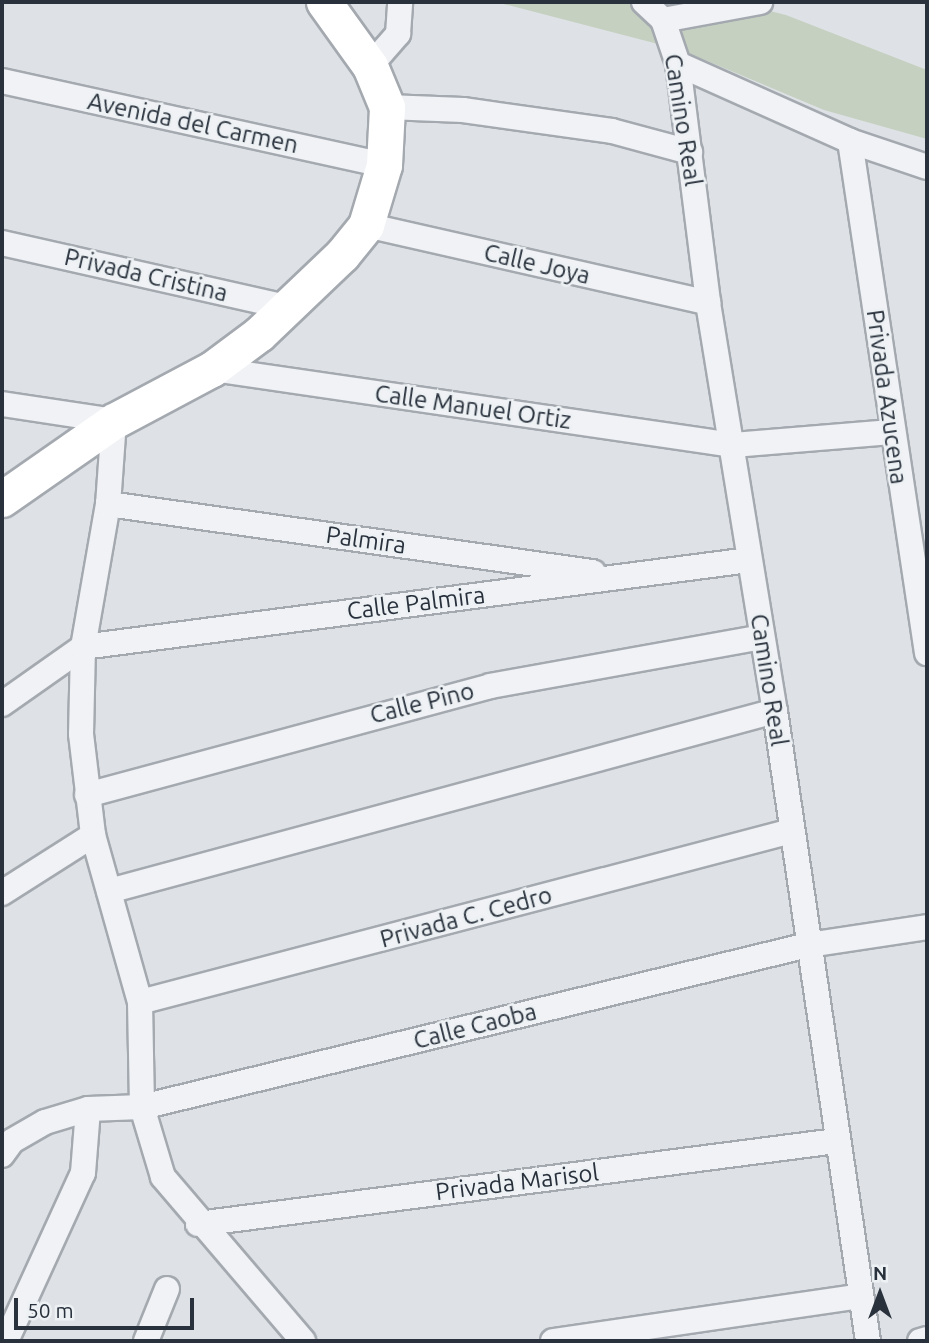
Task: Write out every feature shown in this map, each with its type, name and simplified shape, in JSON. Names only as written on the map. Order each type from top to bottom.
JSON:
[{"type":"street","points":[[2,499],[114,421],[212,369],[290,308],[342,256],[366,225],[384,165],[387,107],[370,66],[324,2]]},
{"type":"street","points":[[370,66],[398,33],[400,2]]},
{"type":"street","points":[[643,2],[663,20],[760,2]]},
{"type":"street","name":"Camino Real","points":[[663,20],[678,64],[708,303],[775,711],[836,1141],[868,1341]]},
{"type":"street","points":[[678,64],[850,141],[927,167]]},
{"type":"street","name":"Avenida del Carmen","points":[[2,81],[384,165]]},
{"type":"street","points":[[387,107],[463,110],[612,131],[690,152]]},
{"type":"street","name":"Privada Azucena","points":[[850,141],[891,432],[927,653]]},
{"type":"street","name":"Calle Joya","points":[[366,225],[708,303]]},
{"type":"street","name":"Privada Cristina","points":[[2,243],[290,308]]},
{"type":"street","name":"Calle Manuel Ortiz","points":[[212,369],[733,445],[891,432]]},
{"type":"street","points":[[2,404],[114,421]]},
{"type":"street","points":[[114,421],[108,504],[83,647],[81,734],[93,835],[141,1002],[142,1107],[163,1177],[198,1224],[303,1341]]},
{"type":"street","name":"Palmira","points":[[108,504],[624,576]]},
{"type":"street","name":"Calle Palmira","points":[[83,647],[749,560]]},
{"type":"street","name":"Calle Pino","points":[[87,795],[490,686],[762,636]]},
{"type":"street","points":[[2,704],[83,647]]},
{"type":"street","points":[[109,891],[775,711]]},
{"type":"street","name":"Privada C. Cedro","points":[[141,1002],[792,831]]},
{"type":"street","points":[[2,893],[93,835]]},
{"type":"street","name":"Calle Caoba","points":[[2,1156],[12,1141],[45,1122],[88,1109],[142,1107],[808,946],[927,927]]},
{"type":"street","points":[[6,1341],[83,1173],[88,1109]]},
{"type":"street","name":"Privada Marisol","points":[[198,1224],[836,1141]]},
{"type":"street","points":[[146,1341],[167,1289]]},
{"type":"street","points":[[553,1341],[860,1296]]},
{"type":"street","points":[[920,1341],[927,1339]]},
{"type":"green space","points":[[496,2],[734,2],[786,15],[927,70],[927,139],[824,110],[681,50]]}]
